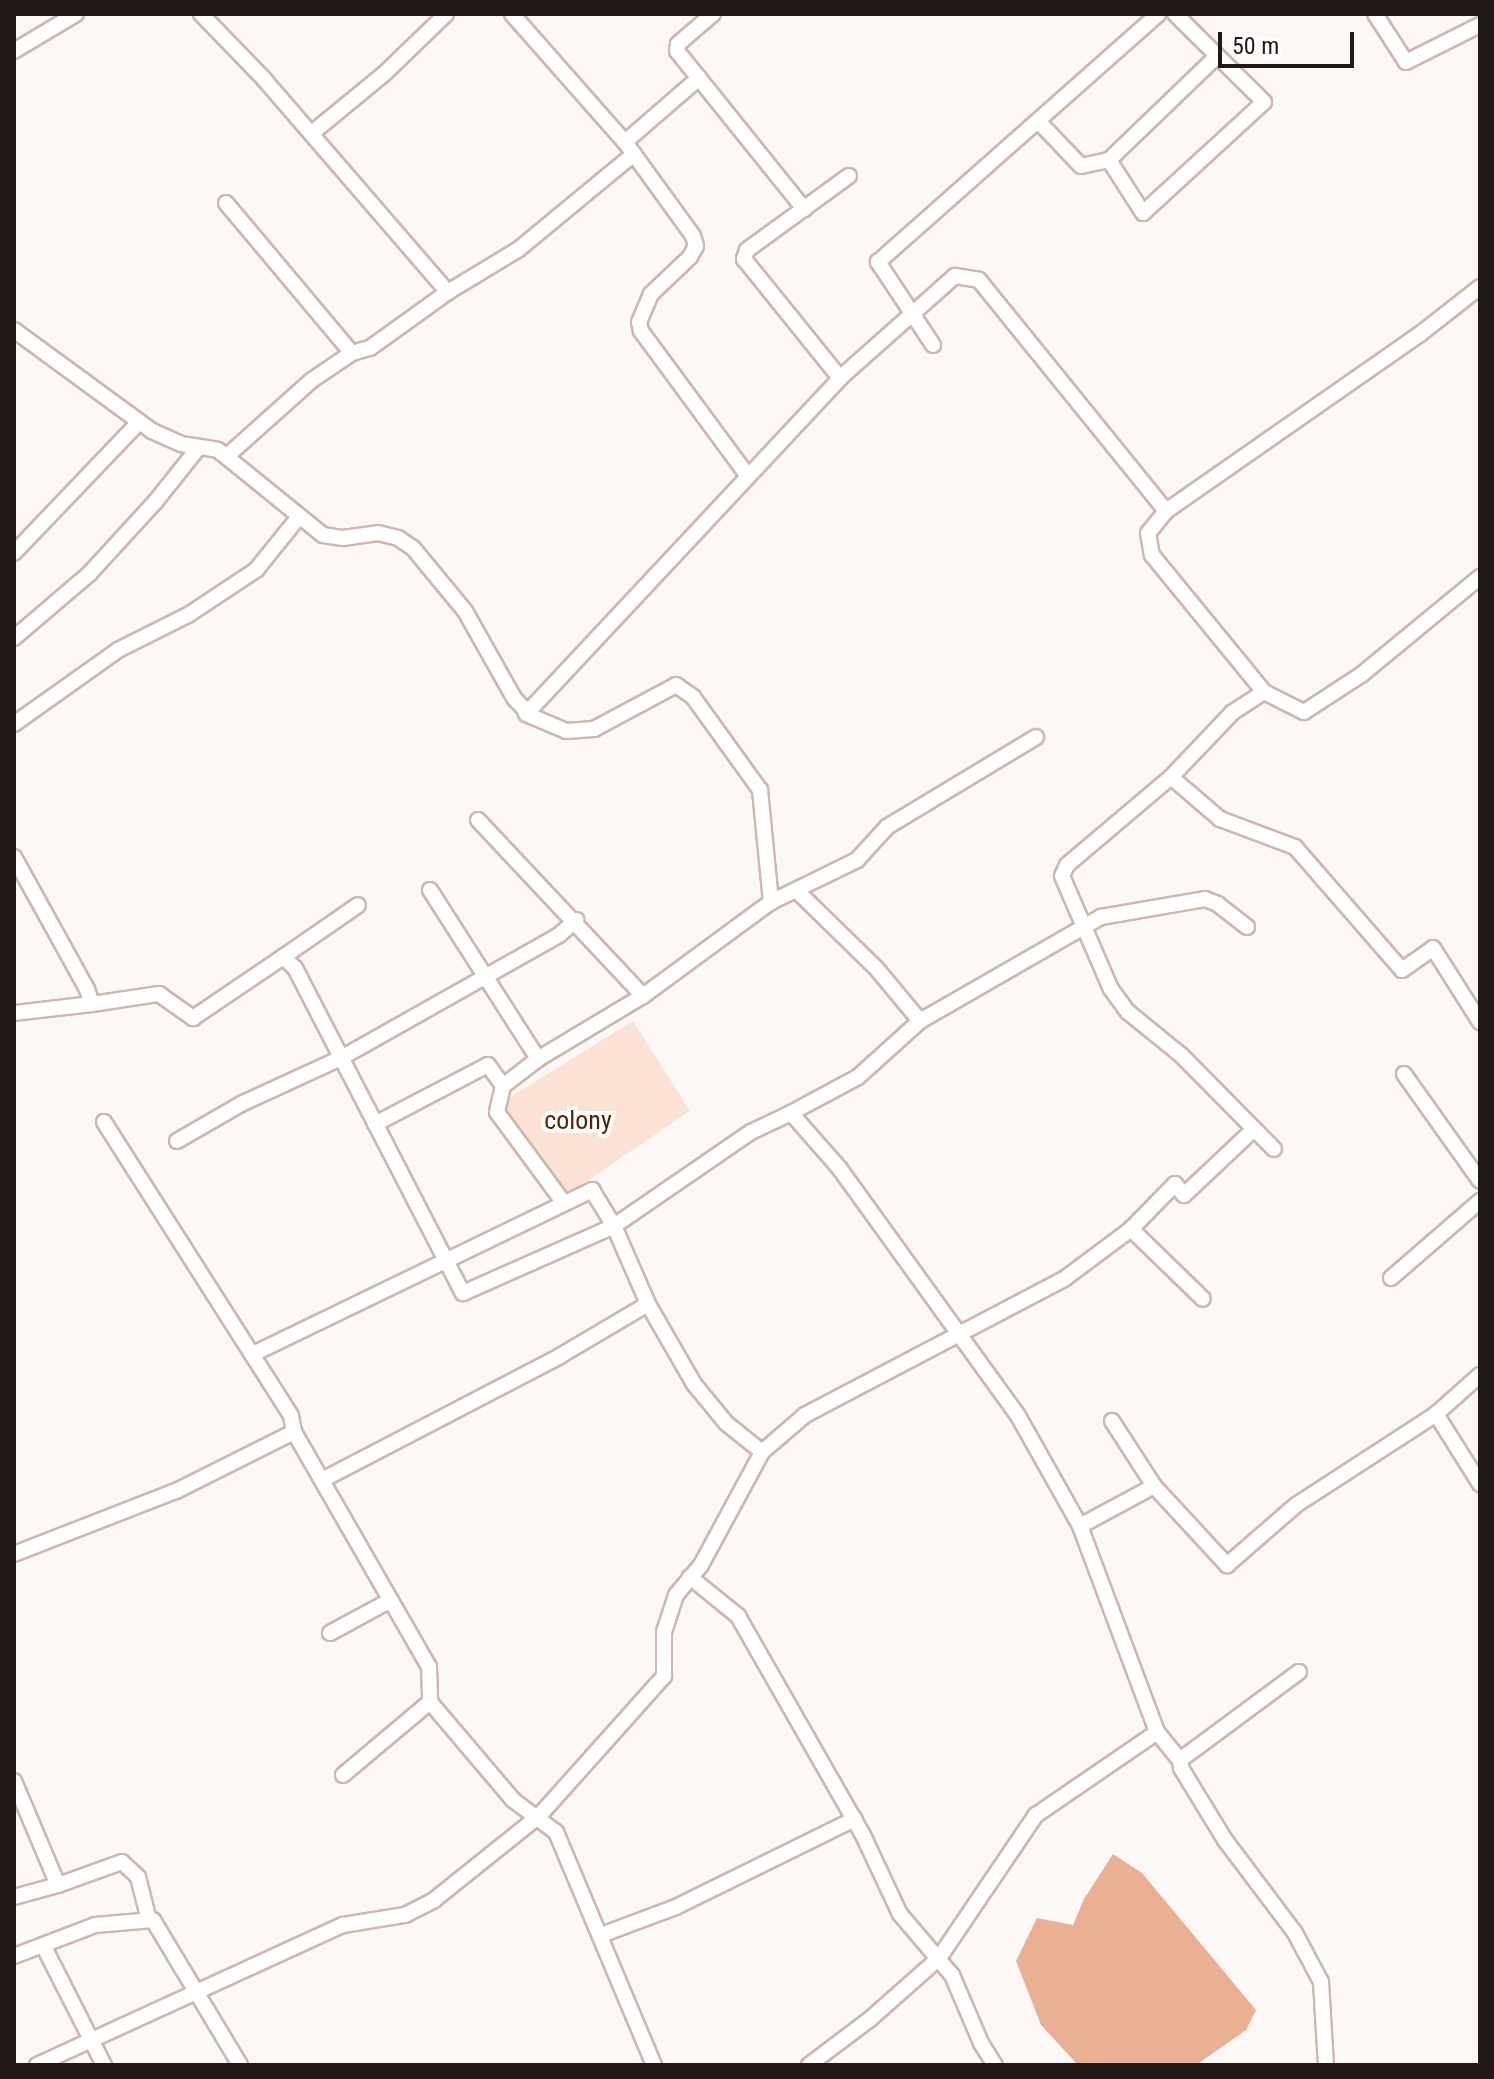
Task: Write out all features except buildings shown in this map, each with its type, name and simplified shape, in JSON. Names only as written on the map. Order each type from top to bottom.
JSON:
[{"type":"street","points":[[14,51],[76,14]]},
{"type":"street","points":[[201,14],[312,133],[448,292]]},
{"type":"street","points":[[312,133],[385,73],[446,14]]},
{"type":"street","points":[[512,14],[629,148],[693,236],[696,246],[690,257],[651,294],[641,312],[641,331],[748,476]]},
{"type":"street","points":[[713,14],[678,44],[677,51],[804,209]]},
{"type":"street","points":[[933,345],[878,262],[1158,14]]},
{"type":"street","points":[[1109,160],[1143,213],[1264,102],[1175,14]]},
{"type":"street","points":[[1375,14],[1406,62],[1480,25]]},
{"type":"street","points":[[1038,121],[1081,166],[1109,160],[1217,56]]},
{"type":"street","points":[[227,456],[312,380],[352,353],[370,348],[448,292],[519,249],[629,148],[699,78]]},
{"type":"street","points":[[840,378],[744,259],[747,250],[849,176]]},
{"type":"street","points":[[226,203],[352,353]]},
{"type":"street","points":[[526,714],[840,378],[955,276],[979,280],[1166,511]]},
{"type":"street","points":[[1480,287],[1420,334],[1166,511],[1148,533],[1152,555],[1264,692],[1304,712],[1361,675],[1480,577]]},
{"type":"street","points":[[14,330],[164,437],[218,450],[298,518],[333,538],[378,533],[398,538],[413,548],[465,611],[526,714],[566,731],[594,729],[676,685],[693,697],[760,790],[771,902]]},
{"type":"street","points":[[14,553],[139,422]]},
{"type":"street","points":[[14,638],[90,573],[156,501],[199,447]]},
{"type":"street","points":[[14,724],[118,650],[188,615],[256,570],[298,518]]},
{"type":"street","points":[[1264,692],[1232,713],[1171,777],[1067,865],[1062,876],[1111,989],[1128,1012],[1181,1055],[1274,1149]]},
{"type":"street","points":[[564,1203],[497,1112],[503,1086],[538,1059],[643,996],[771,902],[857,860],[887,827],[1036,737]]},
{"type":"street","points":[[1171,777],[1220,819],[1295,847],[1402,970],[1433,948],[1480,1022]]},
{"type":"street","points":[[478,820],[576,920],[643,996]]},
{"type":"street","points":[[14,857],[87,989],[92,1004]]},
{"type":"street","points":[[430,890],[484,979],[538,1059]]},
{"type":"street","points":[[797,891],[876,968],[920,1021]]},
{"type":"street","points":[[283,957],[295,968],[463,1293],[614,1226],[751,1132],[858,1077],[920,1021],[1101,917],[1205,899],[1218,904],[1247,927]]},
{"type":"street","points":[[14,1013],[159,994],[193,1018],[358,905]]},
{"type":"street","points":[[177,1141],[241,1104],[341,1058],[484,979],[559,935],[576,920]]},
{"type":"street","points":[[375,1124],[488,1065],[503,1086]]},
{"type":"street","points":[[1404,1074],[1480,1181]]},
{"type":"street","points":[[791,1113],[840,1169],[1017,1414],[1080,1526],[1157,1732],[1180,1760],[1181,1768],[1225,1840],[1295,1933],[1321,1982],[1326,2065]]},
{"type":"street","points":[[104,1122],[291,1416],[294,1432],[324,1479],[429,1667],[430,1702],[513,1800],[539,1816],[556,1832],[654,2065]]},
{"type":"street","points":[[37,2065],[343,1925],[405,1915],[434,1900],[539,1816],[664,1676],[664,1632],[676,1595],[701,1565],[762,1452],[805,1415],[1064,1279],[1131,1229],[1175,1184],[1184,1195],[1254,1129]]},
{"type":"street","points":[[253,1354],[592,1190],[614,1226],[648,1304],[694,1384],[726,1423],[762,1452]]},
{"type":"street","points":[[1391,1278],[1480,1201]]},
{"type":"street","points":[[1131,1229],[1203,1299]]},
{"type":"street","points":[[324,1479],[560,1356],[648,1304]]},
{"type":"street","points":[[1112,1421],[1154,1486],[1227,1565],[1296,1505],[1436,1414],[1480,1375]]},
{"type":"street","points":[[1436,1414],[1480,1484]]},
{"type":"street","points":[[14,1554],[176,1491],[294,1432]]},
{"type":"street","points":[[1080,1526],[1154,1486]]},
{"type":"street","points":[[690,1577],[738,1616],[855,1819],[900,1914],[952,1975],[981,2043],[995,2065]]},
{"type":"street","points":[[330,1633],[391,1600]]},
{"type":"street","points":[[1180,1760],[1299,1672]]},
{"type":"street","points":[[343,1775],[430,1702]]},
{"type":"street","points":[[809,2065],[869,2020],[939,1958],[1036,1815],[1157,1732]]},
{"type":"street","points":[[14,1781],[58,1885]]},
{"type":"street","points":[[601,1935],[676,1907],[855,1819]]},
{"type":"street","points":[[14,1897],[122,1862],[138,1877],[149,1920]]},
{"type":"street","points":[[14,1956],[95,1925],[153,1920],[194,1993],[240,2065]]},
{"type":"street","points":[[43,1945],[104,2065]]},
{"type":"green space","name":"colony","points":[[633,1021],[690,1111],[559,1200],[491,1109]]},
{"type":"shaded area","points":[[1113,1854],[1142,1873],[1256,2010],[1246,2030],[1196,2065],[1078,2065],[1041,2025],[1016,1961],[1037,1918],[1073,1925],[1084,1899]]}]
